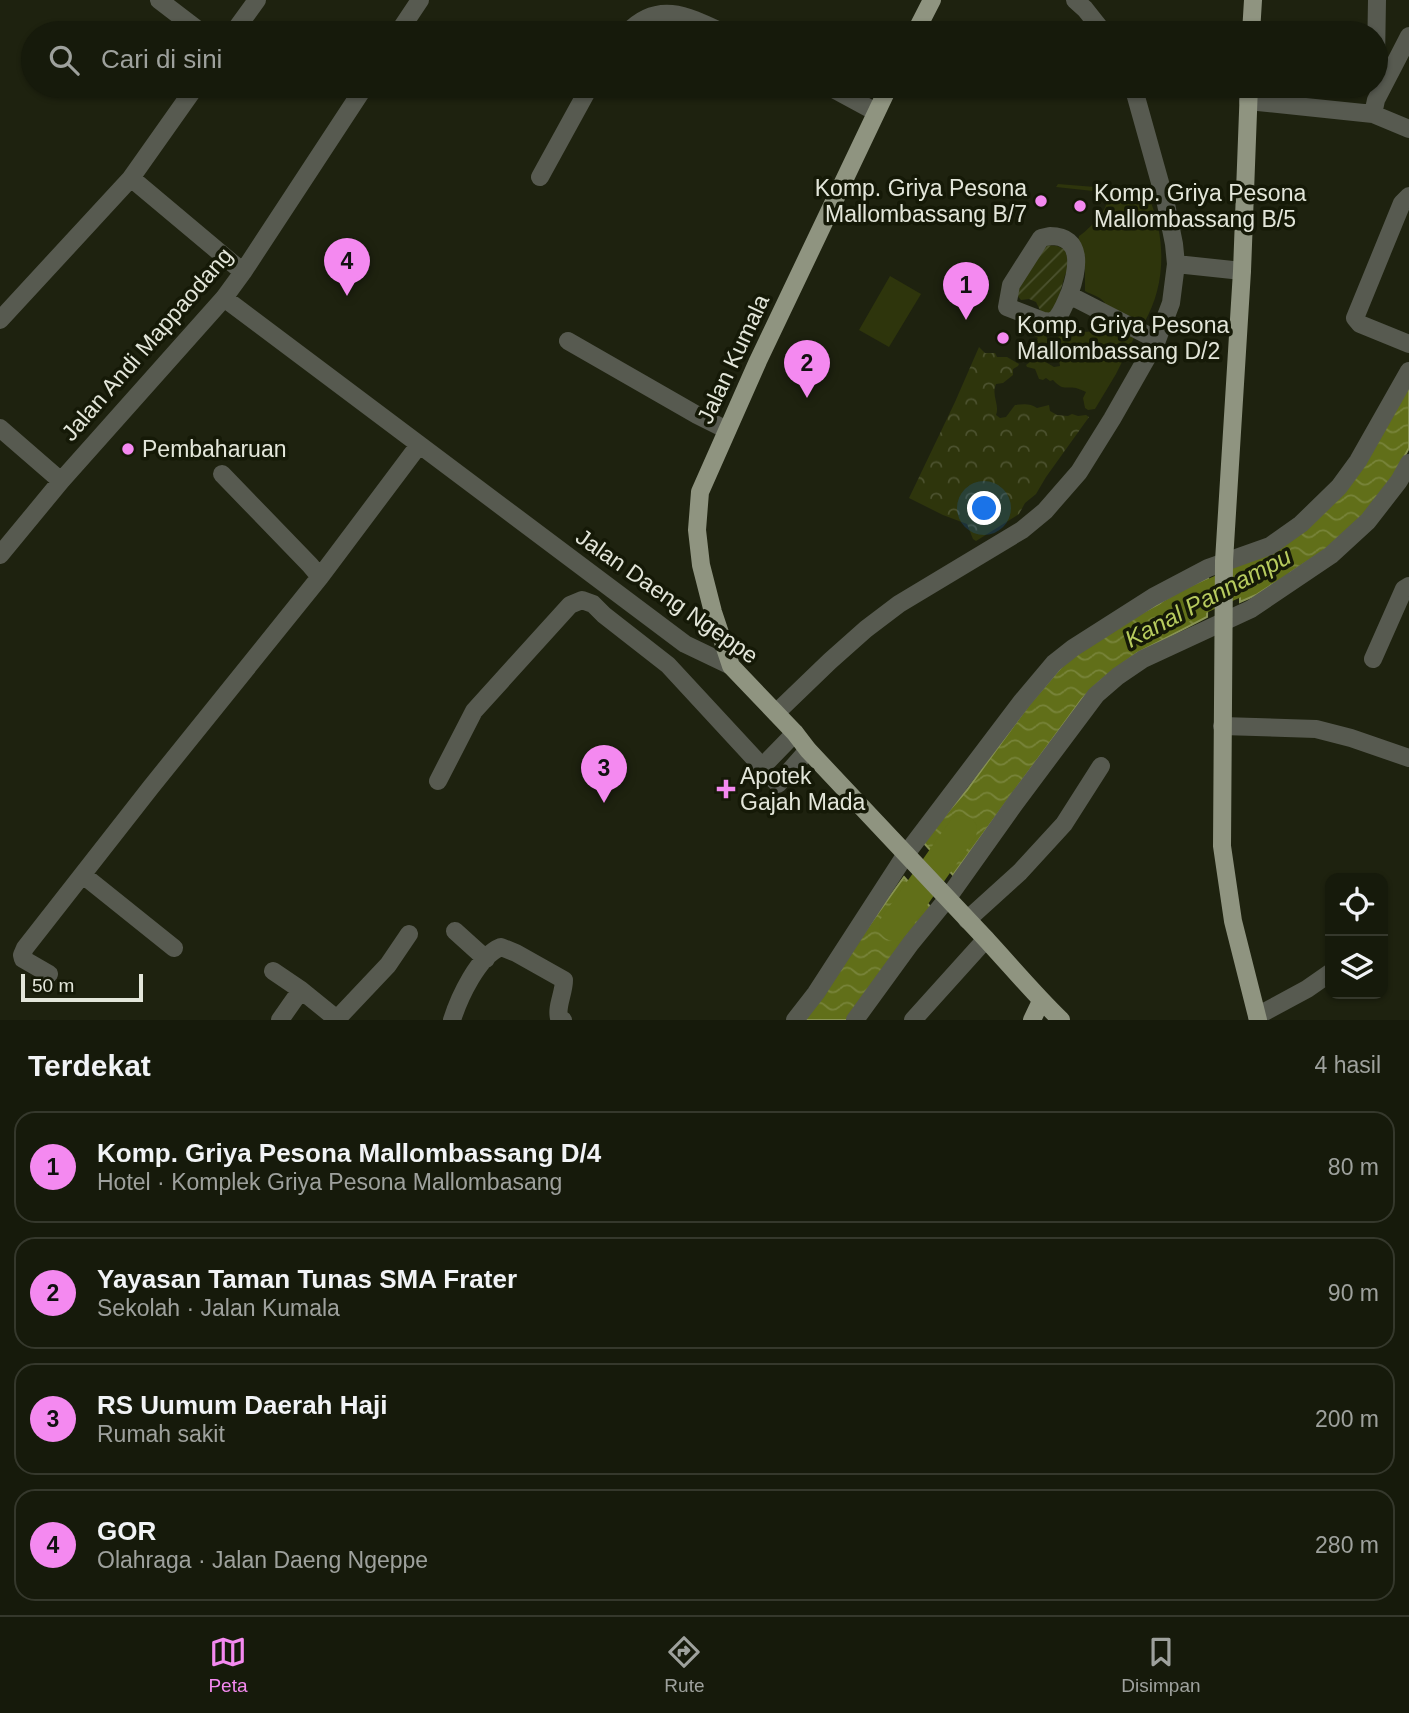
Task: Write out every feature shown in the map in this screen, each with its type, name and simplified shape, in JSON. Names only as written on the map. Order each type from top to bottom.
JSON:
[{"type":"main road","points":[[921,21],[932,0]]},
{"type":"main road","points":[[1252,21],[1253,0]]},
{"type":"main road","name":"Jalan Kumala","points":[[731,666],[701,565],[697,530],[700,492],[883,98]]},
{"type":"main road","points":[[1249,98],[1242,271],[1224,561],[1222,846],[1233,921],[1257,1018]]},
{"type":"main road","name":"Jalan Daeng Ngeppe","points":[[731,666],[1061,1020]]},
{"type":"main road","points":[[1032,1020],[1041,1001]]},
{"type":"street","points":[[159,0],[186,21]]},
{"type":"street","points":[[242,21],[257,0]]},
{"type":"street","points":[[406,21],[420,0]]},
{"type":"street","points":[[1075,0],[1094,21]]},
{"type":"street","points":[[1377,0],[1377,21]]},
{"type":"street","points":[[640,21],[657,11],[671,11],[697,21]]},
{"type":"street","points":[[1388,76],[1409,36]]},
{"type":"street","points":[[0,320],[131,178],[188,98]]},
{"type":"street","name":"Jalan Andi Mappaodang","points":[[0,555],[61,481],[224,298],[357,98]]},
{"type":"street","points":[[540,177],[583,98]]},
{"type":"street","points":[[850,98],[876,112]]},
{"type":"street","points":[[776,712],[866,629],[900,604],[1023,530],[1045,511],[1079,472],[1112,419],[1157,340],[1171,303],[1176,264],[1166,204],[1136,98]]},
{"type":"street","points":[[1339,98],[1375,100],[1409,129]]},
{"type":"street","points":[[131,178],[243,272]]},
{"type":"street","points":[[1409,196],[1402,203],[1355,318],[1360,324],[1409,344]]},
{"type":"street","points":[[1059,236],[1070,242],[1075,250],[1076,276],[1069,295],[1060,316],[1053,322],[1042,321],[1007,307],[1011,285],[1041,239],[1059,236]]},
{"type":"street","points":[[1176,264],[1242,271]]},
{"type":"street","points":[[1069,295],[1157,340]]},
{"type":"street","name":"Jalan Daeng Ngeppe","points":[[224,298],[685,644],[731,666]]},
{"type":"street","points":[[568,341],[727,430]]},
{"type":"street","points":[[795,1020],[1022,701],[1054,663],[1153,597],[1224,561],[1270,546],[1301,524],[1330,496],[1358,461],[1409,371]]},
{"type":"street","points":[[0,428],[61,481]]},
{"type":"street","points":[[50,974],[23,959],[25,948],[320,577],[419,445]]},
{"type":"street","points":[[855,1020],[1096,695],[1143,659],[1224,614],[1251,609],[1331,555],[1404,484],[1409,463]]},
{"type":"street","points":[[222,474],[320,577]]},
{"type":"street","points":[[593,604],[607,586]]},
{"type":"street","points":[[1373,659],[1404,589],[1409,586]]},
{"type":"street","points":[[438,781],[474,711],[570,606],[582,600],[593,604],[668,665],[778,784],[808,750]]},
{"type":"street","points":[[1222,726],[1317,729],[1409,758]]},
{"type":"street","points":[[762,767],[795,733]]},
{"type":"street","points":[[967,920],[1020,872],[1064,824],[1101,766]]},
{"type":"street","points":[[83,876],[174,948]]},
{"type":"street","points":[[455,931],[486,959]]},
{"type":"street","points":[[273,971],[337,1020],[388,965],[409,934]]},
{"type":"street","points":[[913,1020],[986,939]]},
{"type":"street","points":[[452,1020],[461,997],[480,966],[496,948],[503,947],[562,978],[562,997],[557,1011],[559,1018],[563,1020]]},
{"type":"street","points":[[1257,1018],[1325,976]]},
{"type":"street","points":[[280,1020],[301,990]]},
{"type":"green space","points":[[1058,184],[1095,187],[1113,200],[1150,200],[1159,231],[1161,262],[1156,293],[1144,323],[1104,308],[1103,301],[1085,291],[1085,257],[1078,241],[1079,236],[1102,213],[1106,205],[1101,199],[1094,198],[1093,191],[1056,187]]},
{"type":"green space","points":[[1045,245],[1066,250],[1069,268],[1059,303],[1049,314],[1041,312],[1036,302],[1021,300],[1016,294]]},
{"type":"green space","points":[[890,276],[921,294],[889,347],[859,330]]},
{"type":"green space","points":[[1105,323],[1121,335],[1136,334],[1095,409],[1085,408],[1083,398],[1086,392],[1062,387],[1046,378],[1039,379],[1035,369],[1027,367],[1033,354],[1030,353],[1038,338],[1033,335],[1040,330],[1046,335],[1047,343],[1043,345],[1046,349],[1044,354],[1040,353],[1039,358],[1054,367],[1060,366],[1056,342],[1065,325],[1071,331],[1085,332],[1094,331]]},
{"type":"green space","points":[[979,347],[985,353],[995,353],[997,357],[1007,357],[1019,364],[1013,369],[1013,375],[1003,383],[996,384],[996,415],[1000,418],[1006,417],[1015,405],[1024,404],[1037,408],[1049,405],[1050,411],[1057,415],[1089,417],[1019,514],[976,541],[967,524],[909,498]]},
{"type":"water","points":[[1409,378],[1409,448],[1390,483],[1347,536],[1256,595],[1240,602],[1240,563],[1317,519]]},
{"type":"water","points":[[1208,578],[1207,617],[1137,653],[1099,682],[1082,699],[953,875],[922,841],[967,790],[1030,703],[1063,665],[1103,633]]},
{"type":"water","points":[[904,877],[933,910],[849,1020],[801,1020]]},
{"type":"waterway","name":"Kanal Pannampu","points":[[1172,614],[1276,565]]},
{"type":"waterway","name":"Kanal Pannampu","points":[[894,926],[962,830]]},
{"type":"place","name":"Komp. Griya Pesona Mallombassang B/7","points":[[1041,201]]},
{"type":"place","name":"Komp. Griya Pesona Mallombassang B/5","points":[[1080,206]]},
{"type":"place","name":"GOR","points":[[347,296]]},
{"type":"place","name":"Komp. Griya Pesona Mallombassang D/4","points":[[966,320]]},
{"type":"place","name":"Komp. Griya Pesona Mallombassang D/2","points":[[1003,338]]},
{"type":"place","name":"Yayasan Taman Tunas SMA Frater","points":[[807,398]]},
{"type":"place","name":"Pembaharuan","points":[[128,449]]},
{"type":"place","name":"Apotek Gajah Mada","points":[[726,789]]},
{"type":"place","name":"RS Uumum Daerah Haji","points":[[604,803]]}]
